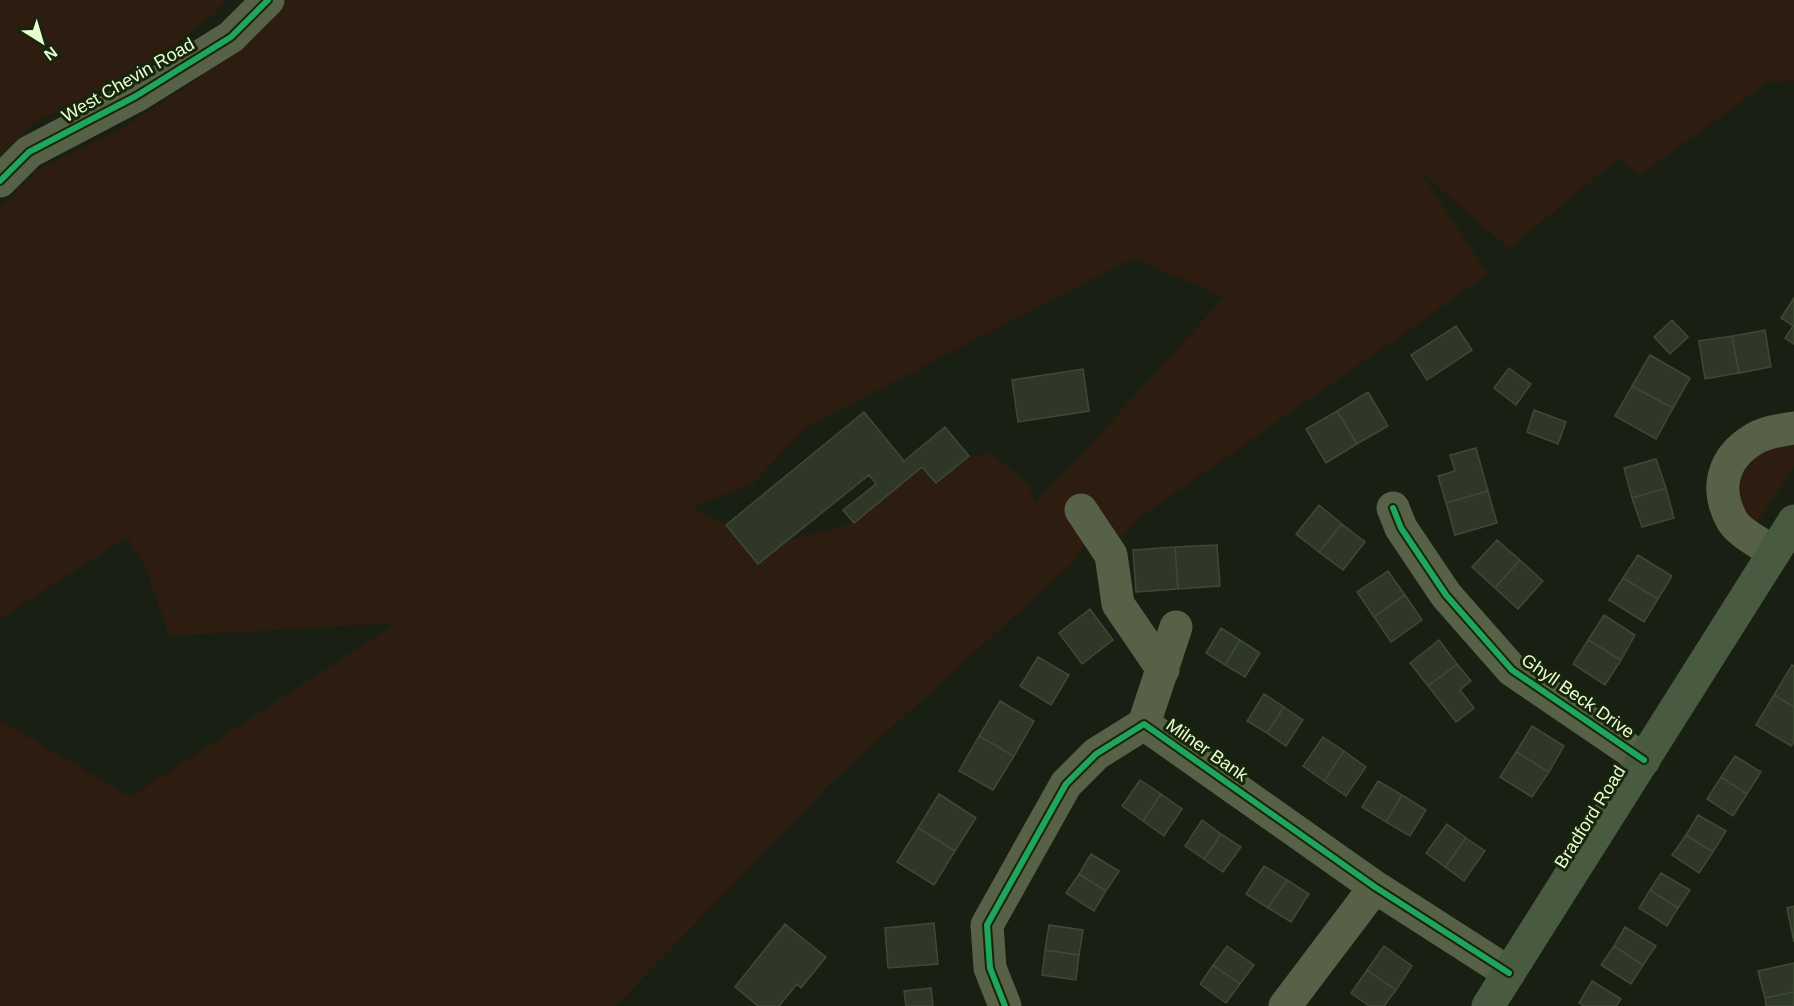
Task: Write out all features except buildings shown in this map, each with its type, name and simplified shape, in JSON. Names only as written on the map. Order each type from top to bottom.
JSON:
[{"type":"main road","name":"Bradford Road","points":[[1488,1006],[1794,521]]},
{"type":"street","name":"West Chevin Road","points":[[0,181],[29,152],[136,96],[231,37],[268,0]]},
{"type":"street","points":[[1774,552],[1734,524],[1723,498],[1722,478],[1733,456],[1754,439],[1772,432],[1794,428]]},
{"type":"street","name":"Ghyll Beck Drive","points":[[1393,508],[1401,528],[1446,595],[1512,670],[1644,760]]},
{"type":"street","points":[[1080,510],[1111,555],[1118,604],[1163,670]]},
{"type":"street","points":[[1144,724],[1176,627]]},
{"type":"street","name":"Milner Bank","points":[[1005,1006],[990,968],[987,925],[1066,784],[1096,754],[1144,724],[1375,887],[1509,973]]},
{"type":"street","points":[[1285,1006],[1375,887]]},
{"type":"shaded area","points":[[0,0],[226,0],[215,14],[145,67],[32,124],[0,156]]},
{"type":"shaded area","points":[[287,0],[1794,0],[1794,81],[1769,82],[1639,176],[1618,159],[1509,249],[1419,170],[1489,274],[1139,518],[1118,542],[1086,543],[1075,561],[833,781],[616,1006],[0,1006],[0,720],[130,797],[396,623],[169,636],[146,569],[127,537],[0,619],[0,207],[40,168],[114,132],[189,85],[263,27]],"holes":[[[1133,258],[1224,297],[1035,502],[1027,484],[992,453],[969,456],[936,483],[922,467],[854,523],[787,541],[759,564],[726,525],[692,507],[753,484],[805,428]]]},
{"type":"shaded area","points":[[1794,439],[1794,466],[1760,519],[1752,527],[1734,486],[1746,459]]},
{"type":"cycle path","points":[[0,181],[29,152],[136,96],[231,37],[268,0]]},
{"type":"cycle path","points":[[1393,508],[1401,528],[1446,595],[1512,670],[1644,760]]},
{"type":"cycle path","points":[[1005,1006],[990,968],[987,925],[1066,784],[1096,754],[1144,724],[1375,887],[1509,973]]}]
